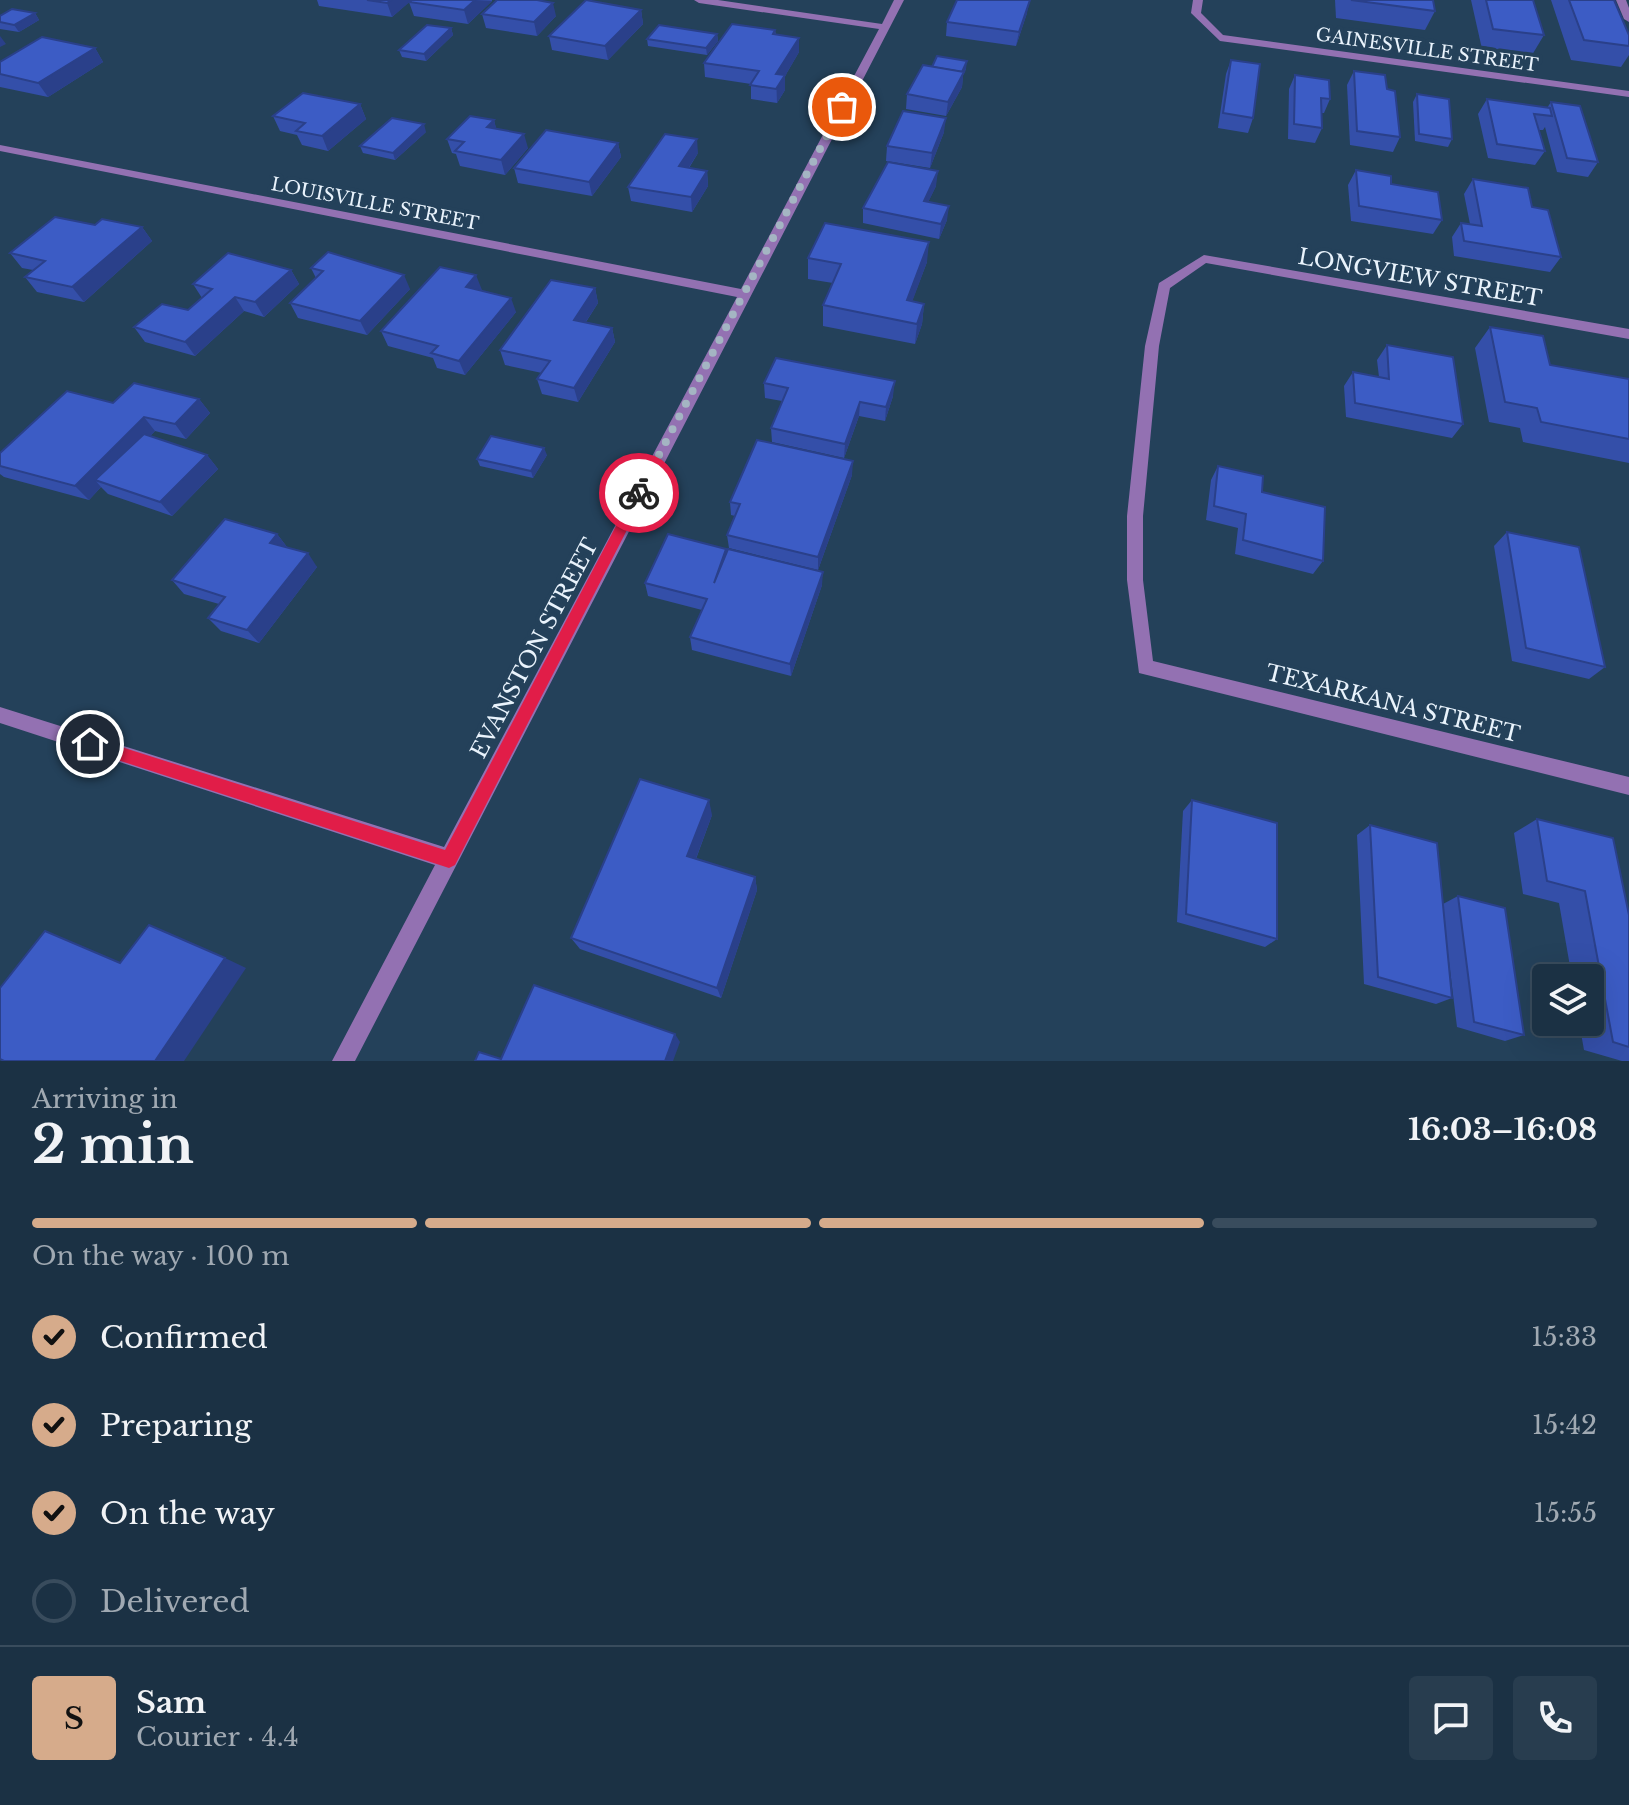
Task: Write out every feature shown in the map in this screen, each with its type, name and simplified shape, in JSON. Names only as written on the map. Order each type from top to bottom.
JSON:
[{"type":"street","points":[[699,0],[884,27]]},
{"type":"street","name":"EVANSTON STREET","points":[[343,1061],[899,0]]},
{"type":"street","name":"GAINESVILLE STREET","points":[[1198,0],[1196,13],[1220,38],[1629,94]]},
{"type":"street","points":[[1621,0],[1629,19]]},
{"type":"street","name":"LOUISVILLE STREET","points":[[0,148],[743,294]]},
{"type":"street","name":"LONGVIEW STREET","points":[[1145,667],[1135,580],[1135,516],[1152,346],[1164,286],[1204,259],[1629,334]]},
{"type":"street","name":"TEXARKANA STREET","points":[[1145,667],[1629,786]]},
{"type":"street","points":[[0,715],[449,859]]},
{"type":"building","points":[[475,0],[464,10],[409,2]]},
{"type":"building","points":[[497,0],[553,3],[534,22],[482,14]]},
{"type":"building","points":[[586,0],[641,10],[605,46],[549,36]]},
{"type":"building","points":[[957,0],[1030,0],[1019,32],[947,22]]},
{"type":"building","points":[[1351,0],[1433,0],[1435,11]]},
{"type":"building","points":[[1486,0],[1533,0],[1544,35],[1493,29]]},
{"type":"building","points":[[1569,0],[1614,0],[1629,35],[1629,46],[1584,40]]},
{"type":"building","points":[[12,9],[35,13],[14,25],[0,22],[0,16]]},
{"type":"building","points":[[732,24],[775,30],[773,34],[799,38],[776,74],[785,75],[776,89],[750,85],[759,71],[704,63]]},
{"type":"building","points":[[427,25],[451,28],[424,54],[399,50]]},
{"type":"building","points":[[659,25],[717,34],[706,48],[647,39]]},
{"type":"building","points":[[42,37],[95,48],[38,83],[0,74],[0,62]]},
{"type":"building","points":[[937,56],[967,61],[962,72],[932,67]]},
{"type":"building","points":[[1231,60],[1260,64],[1253,118],[1223,113]]},
{"type":"building","points":[[923,65],[964,72],[948,102],[907,94]]},
{"type":"building","points":[[1354,71],[1385,75],[1387,89],[1395,91],[1400,137],[1357,131]]},
{"type":"building","points":[[1295,75],[1329,80],[1330,99],[1321,98],[1322,128],[1294,124]]},
{"type":"building","points":[[303,93],[360,104],[322,136],[296,131],[305,123],[273,116]]},
{"type":"building","points":[[1417,94],[1449,99],[1452,139],[1419,134]]},
{"type":"building","points":[[1487,99],[1550,108],[1552,116],[1534,114],[1545,151],[1497,144]]},
{"type":"building","points":[[1551,102],[1580,106],[1598,162],[1567,158]]},
{"type":"building","points":[[903,111],[946,118],[932,153],[887,146]]},
{"type":"building","points":[[470,116],[494,120],[487,127],[524,134],[501,160],[455,151],[464,142],[447,139]]},
{"type":"building","points":[[392,118],[424,124],[393,153],[360,146]]},
{"type":"building","points":[[546,130],[618,143],[589,182],[514,168]]},
{"type":"building","points":[[665,134],[697,139],[679,166],[707,171],[691,197],[628,187]]},
{"type":"building","points":[[888,162],[938,171],[924,201],[949,206],[941,224],[863,208]]},
{"type":"building","points":[[1356,170],[1391,176],[1391,184],[1438,192],[1442,220],[1359,206]]},
{"type":"building","points":[[1473,179],[1528,188],[1532,207],[1548,210],[1561,257],[1464,241],[1461,223],[1482,226]]},
{"type":"building","points":[[55,217],[95,225],[102,219],[142,227],[72,287],[25,277],[45,261],[10,253]]},
{"type":"building","points":[[825,223],[929,242],[907,300],[924,304],[917,324],[823,305],[841,264],[808,258]]},
{"type":"building","points":[[328,252],[404,275],[360,321],[290,303],[323,271],[311,268]]},
{"type":"building","points":[[228,253],[291,270],[255,302],[235,297],[185,342],[134,327],[162,304],[188,310],[212,289],[193,284]]},
{"type":"building","points":[[440,267],[476,275],[466,287],[511,298],[459,361],[431,353],[438,346],[381,331]]},
{"type":"building","points":[[551,280],[595,288],[574,320],[612,328],[574,388],[537,379],[550,361],[500,350]]},
{"type":"building","points":[[1490,327],[1543,336],[1550,365],[1629,379],[1629,439],[1541,422],[1537,408],[1505,402]]},
{"type":"building","points":[[1387,345],[1453,357],[1463,424],[1355,403],[1353,372],[1389,379]]},
{"type":"building","points":[[776,358],[895,381],[886,407],[860,402],[845,444],[771,428],[788,388],[764,383]]},
{"type":"building","points":[[134,383],[199,399],[175,424],[144,417],[75,486],[0,466],[0,453],[67,391],[113,403]]},
{"type":"building","points":[[144,434],[207,455],[160,502],[95,480]]},
{"type":"building","points":[[491,436],[544,448],[531,471],[477,459]]},
{"type":"building","points":[[757,440],[853,461],[818,557],[727,535],[740,504],[730,502]]},
{"type":"building","points":[[1218,466],[1263,476],[1262,492],[1325,507],[1323,561],[1243,540],[1246,514],[1214,506]]},
{"type":"building","points":[[225,519],[277,534],[270,543],[308,553],[247,630],[208,618],[225,597],[172,580]]},
{"type":"building","points":[[1507,532],[1579,547],[1605,667],[1526,648]]},
{"type":"building","points":[[668,534],[726,549],[714,583],[728,549],[823,572],[790,664],[690,637],[707,599],[645,583]]},
{"type":"building","points":[[640,779],[709,800],[687,856],[755,877],[717,988],[571,938]]},
{"type":"building","points":[[1192,800],[1277,823],[1277,939],[1186,914]]},
{"type":"building","points":[[1537,819],[1613,838],[1629,915],[1629,1047],[1613,1042],[1604,993],[1604,964],[1599,964],[1585,891],[1547,881]]},
{"type":"building","points":[[1370,825],[1437,843],[1452,998],[1378,977]]},
{"type":"building","points":[[1458,896],[1505,908],[1524,1035],[1474,1022]]},
{"type":"building","points":[[149,925],[225,958],[155,1061],[0,1059],[0,988],[45,931],[120,963]]},
{"type":"building","points":[[534,985],[675,1034],[665,1061],[475,1061],[479,1052],[501,1059]]},
{"type":"way so far","points":[[639,493],[842,107]]},
{"type":"route","points":[[90,744],[449,859],[639,493]]}]
